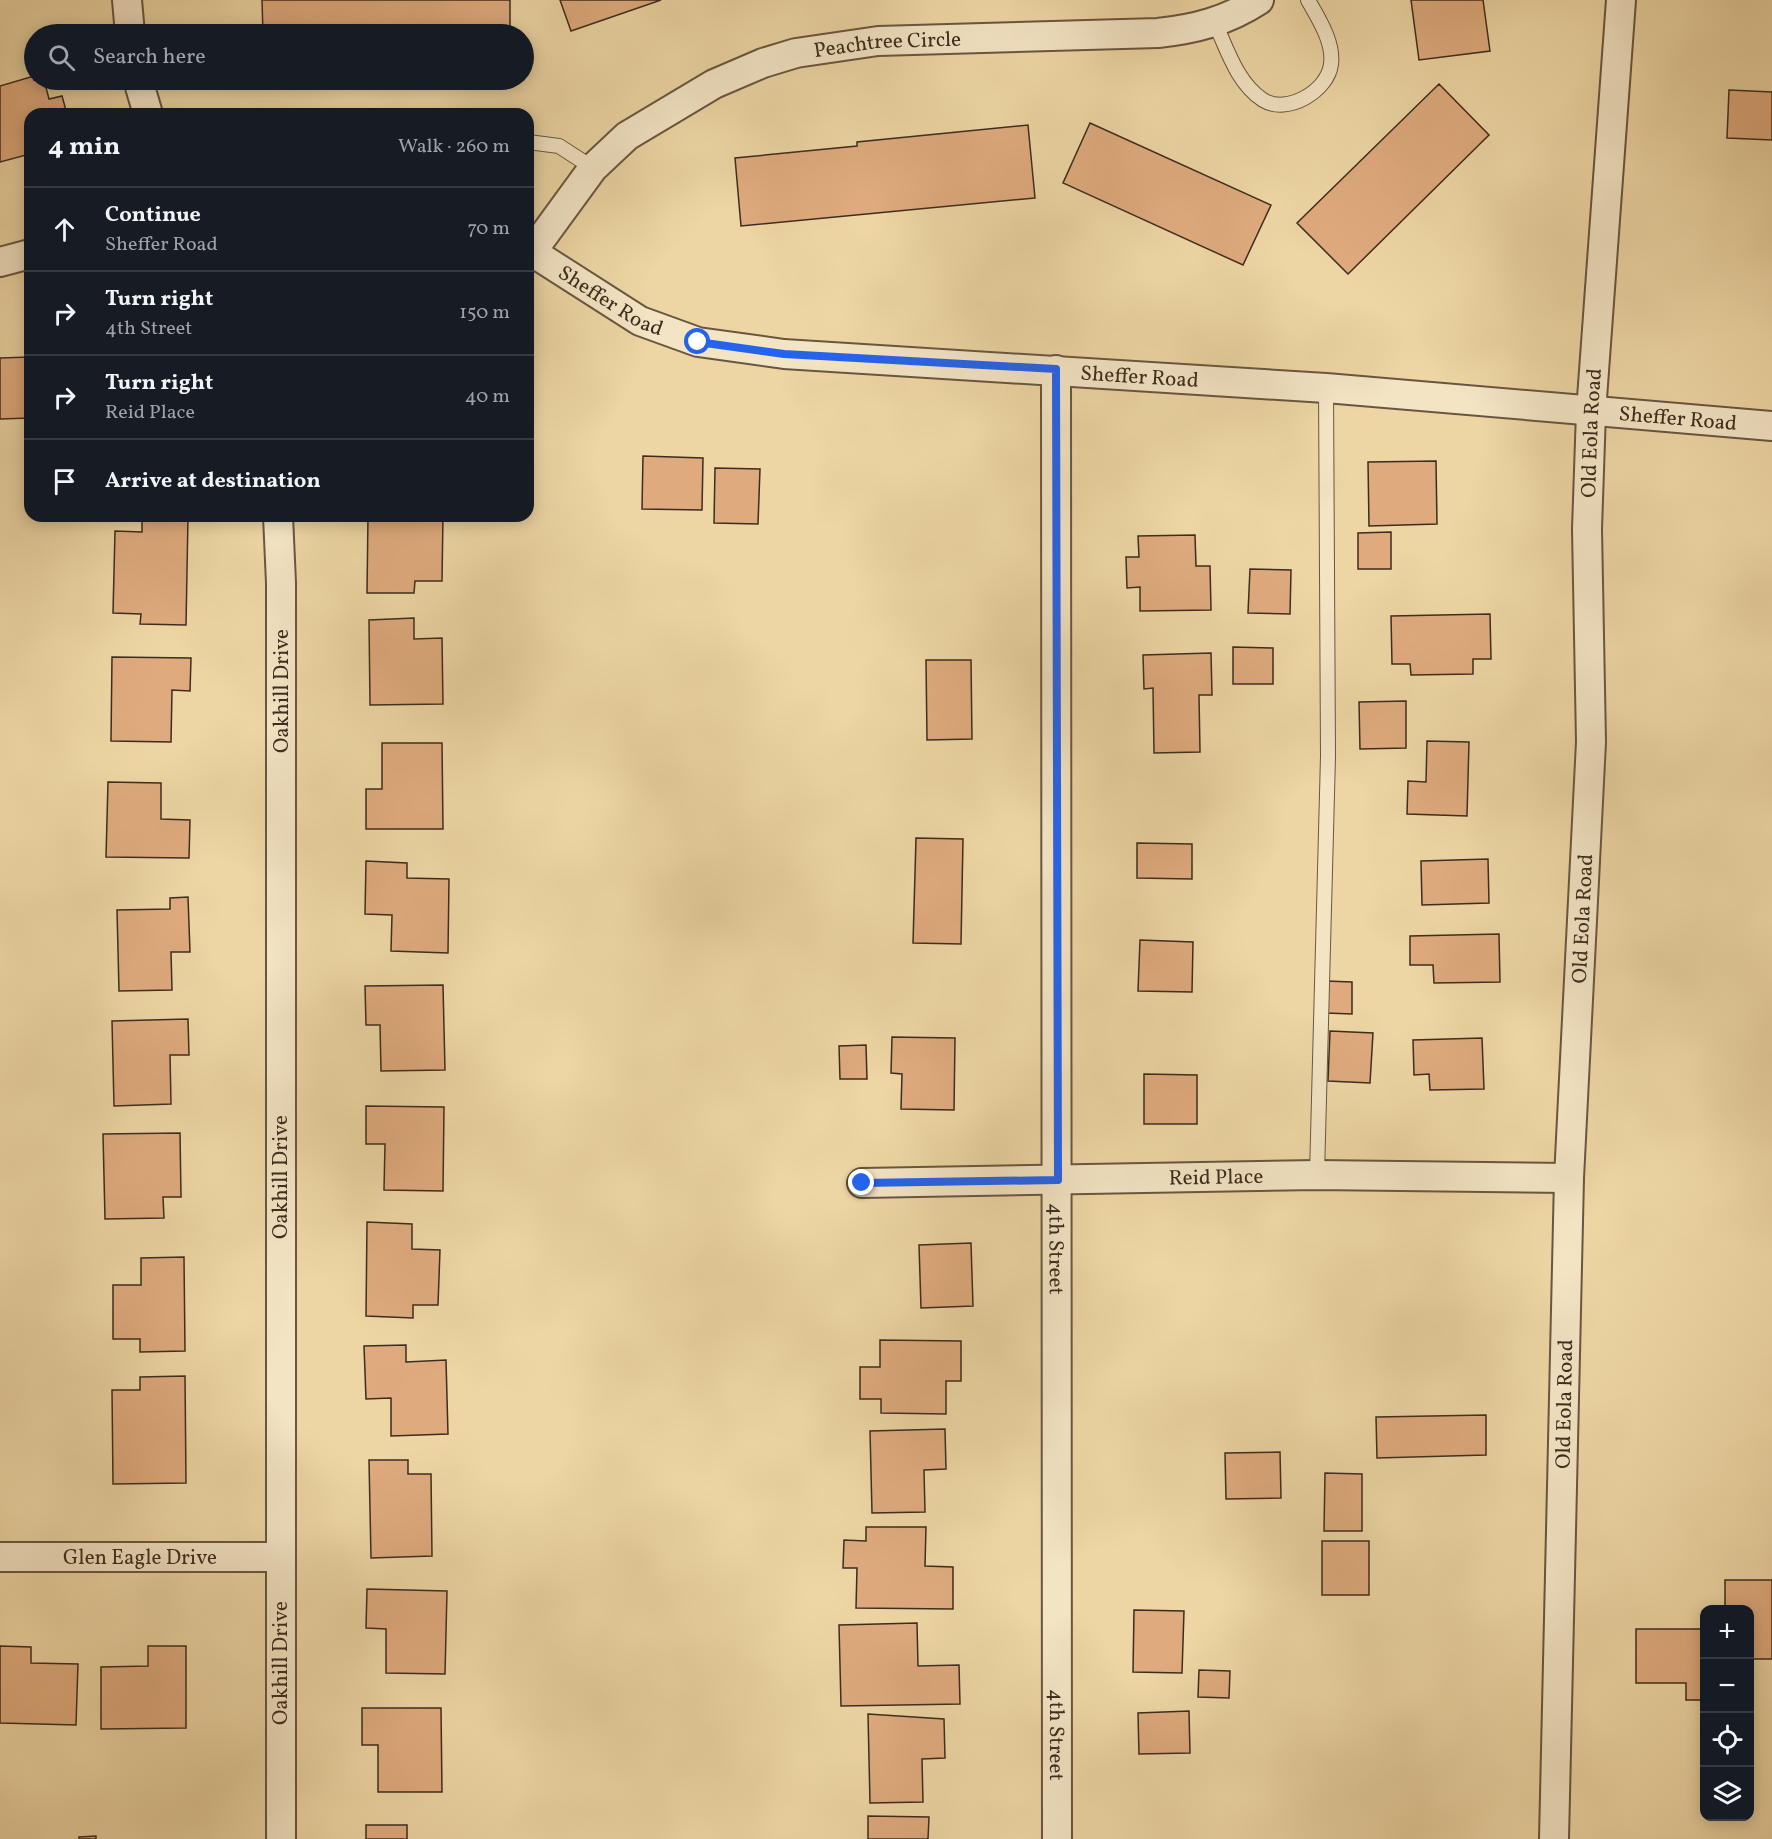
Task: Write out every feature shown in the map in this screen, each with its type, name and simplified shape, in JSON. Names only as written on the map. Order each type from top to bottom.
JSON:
[{"type":"street","points":[[127,0],[129,24]]},
{"type":"street","name":"Peachtree Circle","points":[[534,246],[593,168],[627,136],[714,84],[763,63],[796,52],[878,41],[1158,33],[1192,29],[1215,23],[1258,0]]},
{"type":"street","name":"Old Eola Road","points":[[1554,1839],[1569,1178],[1591,742],[1587,529],[1591,412],[1622,0]]},
{"type":"street","points":[[141,90],[146,108]]},
{"type":"street","points":[[0,262],[24,256]]},
{"type":"street","name":"Sheffer Road","points":[[534,256],[640,321],[698,342],[784,354],[1056,369],[1326,388],[1772,426]]},
{"type":"street","name":"4th Street","points":[[1056,369],[1057,1839]]},
{"type":"street","name":"Oakhill Drive","points":[[278,522],[281,583],[281,1839]]},
{"type":"street","name":"Reid Place","points":[[862,1183],[1317,1175],[1569,1178]]},
{"type":"street","name":"Glen Eagle Drive","points":[[0,1557],[280,1557]]},
{"type":"lane","points":[[1215,23],[1238,72],[1250,89],[1265,101],[1284,103],[1304,99],[1321,86],[1331,65],[1329,44],[1308,0]]},
{"type":"lane","points":[[534,143],[559,146],[593,168]]},
{"type":"lane","points":[[1317,1175],[1328,756],[1326,388]]},
{"type":"building","points":[[262,0],[510,0],[510,24],[263,24]]},
{"type":"building","points":[[560,0],[661,0],[571,31]]},
{"type":"building","points":[[1411,0],[1483,0],[1490,51],[1419,60]]},
{"type":"building","points":[[24,79],[24,90],[47,90],[49,99],[62,96],[65,108],[24,108],[24,156],[0,162],[0,86]]},
{"type":"building","points":[[1439,84],[1489,135],[1348,274],[1297,223]]},
{"type":"building","points":[[1729,90],[1772,92],[1772,140],[1727,138]]},
{"type":"building","points":[[1090,123],[1271,205],[1243,265],[1063,183]]},
{"type":"building","points":[[1028,125],[1035,198],[741,226],[735,158],[857,146],[857,142]]},
{"type":"building","points":[[24,357],[24,418],[0,419],[0,358]]},
{"type":"building","points":[[643,456],[703,458],[702,510],[642,509]]},
{"type":"building","points":[[1436,461],[1437,524],[1369,526],[1368,462]]},
{"type":"building","points":[[715,468],[760,469],[758,524],[714,523]]},
{"type":"building","points":[[142,522],[188,522],[186,625],[140,624],[141,614],[113,613],[115,531],[142,532]]},
{"type":"building","points":[[368,522],[443,522],[442,581],[415,581],[414,593],[367,593]]},
{"type":"building","points":[[1391,532],[1391,569],[1358,569],[1358,533]]},
{"type":"building","points":[[1195,535],[1196,566],[1210,566],[1211,610],[1140,611],[1140,587],[1127,588],[1126,557],[1139,557],[1138,536]]},
{"type":"building","points":[[1250,569],[1291,570],[1290,614],[1248,613]]},
{"type":"building","points":[[1490,614],[1491,659],[1473,659],[1473,674],[1411,675],[1410,664],[1392,664],[1391,616]]},
{"type":"building","points":[[414,618],[414,639],[442,638],[443,704],[370,705],[369,620]]},
{"type":"building","points":[[1233,647],[1273,648],[1273,684],[1233,684]]},
{"type":"building","points":[[1211,653],[1212,695],[1199,695],[1200,752],[1154,753],[1153,688],[1144,689],[1143,655]]},
{"type":"building","points":[[112,657],[191,658],[190,691],[172,690],[171,742],[111,741]]},
{"type":"building","points":[[926,660],[971,660],[972,739],[927,740]]},
{"type":"building","points":[[1406,701],[1406,748],[1360,749],[1359,702]]},
{"type":"building","points":[[1427,741],[1469,742],[1467,816],[1407,814],[1408,781],[1426,782]]},
{"type":"building","points":[[382,743],[442,743],[443,829],[366,829],[366,789],[382,789]]},
{"type":"building","points":[[108,782],[161,783],[161,819],[190,820],[189,858],[106,857]]},
{"type":"building","points":[[916,838],[963,839],[961,944],[913,943]]},
{"type":"building","points":[[1137,843],[1192,844],[1192,879],[1137,878]]},
{"type":"building","points":[[1488,859],[1489,903],[1422,905],[1421,861]]},
{"type":"building","points":[[366,861],[407,863],[407,878],[449,879],[448,953],[391,951],[392,915],[365,914]]},
{"type":"building","points":[[188,897],[190,952],[171,952],[172,990],[119,991],[117,910],[170,909],[170,898]]},
{"type":"building","points":[[1499,934],[1500,982],[1434,983],[1433,965],[1410,965],[1410,936]]},
{"type":"building","points":[[1140,940],[1193,942],[1192,992],[1138,991]]},
{"type":"building","points":[[1326,981],[1352,982],[1352,1014],[1326,1013]]},
{"type":"building","points":[[443,985],[445,1070],[381,1071],[380,1025],[366,1025],[365,986]]},
{"type":"building","points":[[188,1019],[189,1055],[170,1055],[171,1104],[114,1106],[112,1021]]},
{"type":"building","points":[[1330,1031],[1373,1033],[1370,1083],[1328,1081]]},
{"type":"building","points":[[892,1037],[955,1038],[954,1110],[901,1109],[902,1074],[891,1073]]},
{"type":"building","points":[[1482,1038],[1484,1089],[1430,1090],[1429,1074],[1414,1075],[1413,1040]]},
{"type":"building","points":[[866,1045],[867,1079],[840,1079],[839,1046]]},
{"type":"building","points":[[1144,1074],[1197,1075],[1197,1124],[1144,1124]]},
{"type":"building","points":[[366,1106],[444,1107],[443,1191],[384,1190],[385,1144],[366,1144]]},
{"type":"building","points":[[180,1133],[181,1197],[163,1197],[164,1218],[105,1219],[103,1134]]},
{"type":"building","points":[[367,1222],[412,1224],[412,1249],[440,1250],[438,1305],[413,1305],[413,1318],[366,1316]]},
{"type":"building","points":[[971,1243],[973,1306],[921,1308],[919,1245]]},
{"type":"building","points":[[184,1257],[185,1351],[140,1352],[140,1339],[113,1339],[113,1285],[141,1285],[141,1258]]},
{"type":"building","points":[[880,1340],[961,1341],[961,1381],[946,1381],[946,1414],[881,1413],[881,1399],[860,1399],[860,1367],[880,1367]]},
{"type":"building","points":[[406,1345],[406,1362],[446,1360],[448,1434],[391,1436],[391,1398],[366,1399],[364,1346]]},
{"type":"building","points":[[185,1376],[186,1483],[113,1484],[112,1390],[140,1390],[140,1377]]},
{"type":"building","points":[[1486,1415],[1486,1455],[1377,1458],[1376,1417]]},
{"type":"building","points":[[945,1429],[946,1469],[924,1470],[925,1512],[872,1513],[870,1431]]},
{"type":"building","points":[[1280,1452],[1281,1498],[1226,1499],[1225,1453]]},
{"type":"building","points":[[369,1460],[408,1460],[408,1474],[431,1474],[432,1556],[371,1558]]},
{"type":"building","points":[[1325,1473],[1362,1474],[1362,1531],[1324,1531]]},
{"type":"building","points":[[866,1527],[926,1527],[925,1566],[953,1567],[953,1609],[856,1608],[857,1568],[843,1568],[844,1540],[866,1541]]},
{"type":"building","points":[[1322,1541],[1369,1541],[1369,1595],[1322,1595]]},
{"type":"building","points":[[1725,1580],[1772,1580],[1772,1659],[1754,1659],[1754,1605],[1725,1605]]},
{"type":"building","points":[[367,1589],[447,1591],[445,1674],[386,1673],[386,1629],[366,1628]]},
{"type":"building","points":[[1134,1610],[1184,1611],[1182,1673],[1133,1672]]},
{"type":"building","points":[[917,1623],[918,1666],[959,1665],[960,1704],[841,1706],[839,1625]]},
{"type":"building","points":[[1636,1629],[1700,1629],[1700,1700],[1686,1700],[1686,1683],[1636,1683]]},
{"type":"building","points":[[0,1646],[31,1647],[31,1663],[78,1664],[76,1725],[0,1723]]},
{"type":"building","points":[[148,1646],[186,1646],[186,1728],[101,1729],[101,1667],[148,1666]]},
{"type":"building","points":[[1199,1670],[1230,1671],[1229,1698],[1198,1697]]},
{"type":"building","points":[[362,1708],[441,1708],[442,1792],[378,1792],[378,1745],[362,1745]]},
{"type":"building","points":[[1189,1711],[1190,1753],[1139,1754],[1138,1713]]},
{"type":"building","points":[[868,1714],[944,1719],[945,1758],[922,1759],[923,1802],[870,1803]]},
{"type":"building","points":[[868,1816],[929,1817],[928,1839],[868,1839]]},
{"type":"building","points":[[366,1825],[407,1825],[407,1839],[366,1839]]},
{"type":"building","points":[[96,1836],[96,1839],[79,1839],[79,1837]]},
{"type":"route","points":[[698,342],[784,354],[1056,369],[1058,1180],[862,1183]]}]
